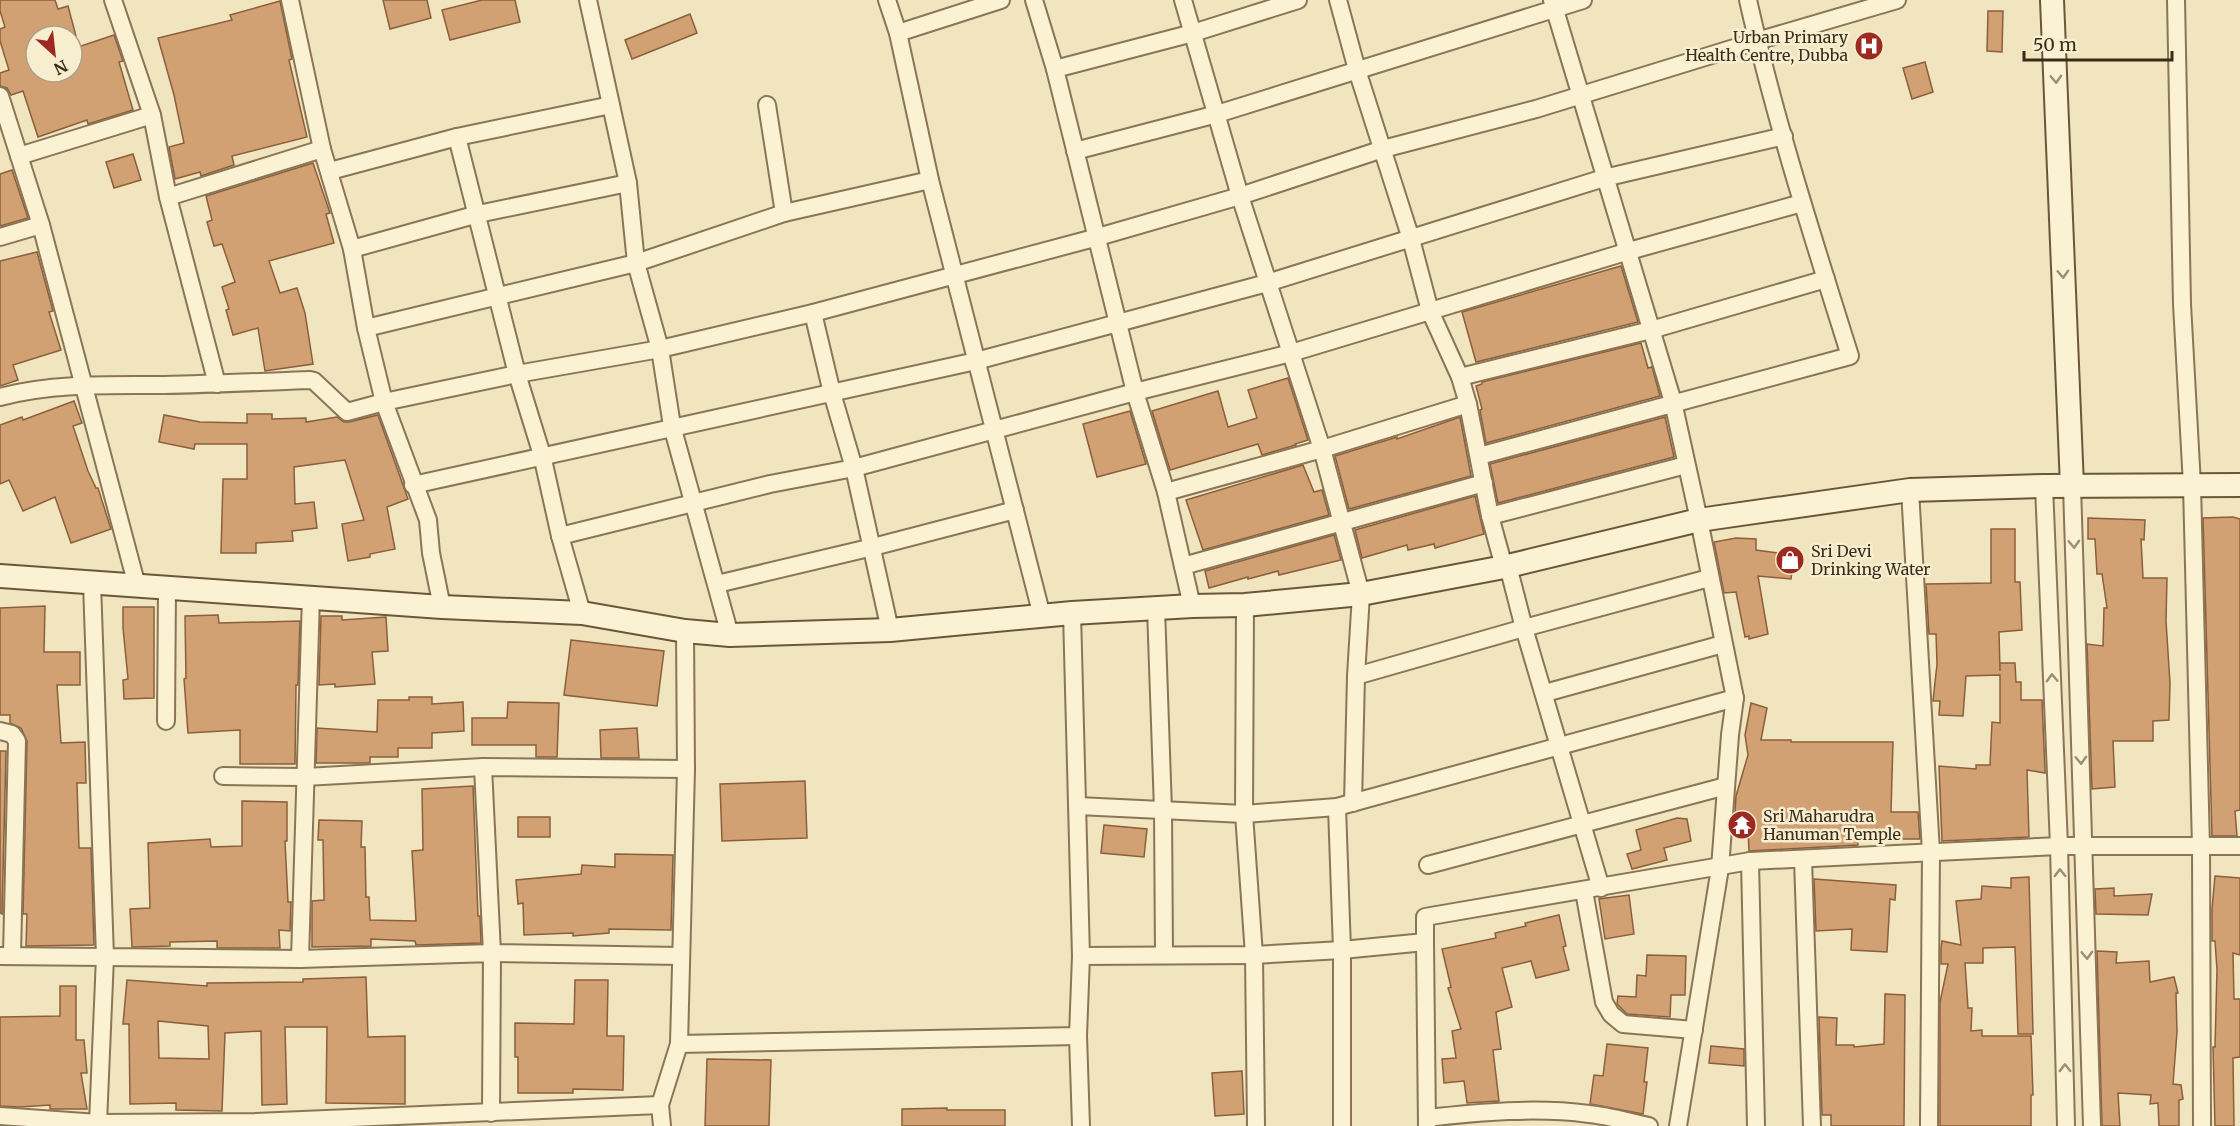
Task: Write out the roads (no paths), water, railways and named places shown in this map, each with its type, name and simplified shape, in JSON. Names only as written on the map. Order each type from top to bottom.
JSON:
[{"type":"main road","points":[[2052,0],[2072,486]]},
{"type":"main road","points":[[0,576],[311,596],[442,607],[582,613],[685,631],[730,635],[890,630],[1072,613],[1245,605],[1361,594],[1506,566],[1700,520],[1910,490],[2044,486],[2240,485]]},
{"type":"street","points":[[113,0],[152,115],[168,197],[217,384]]},
{"type":"street","points":[[290,0],[322,149],[352,249],[366,328],[384,402],[413,485],[428,520],[431,553],[442,607]]},
{"type":"street","points":[[588,0],[628,183],[636,263],[660,349],[672,426],[730,635]]},
{"type":"street","points":[[887,0],[898,33],[930,180],[1042,616]]},
{"type":"street","points":[[898,33],[1001,0]]},
{"type":"street","points":[[1034,0],[1055,69],[1135,392],[1166,492],[1191,606]]},
{"type":"street","points":[[1183,0],[1240,196],[1322,449],[1343,520],[1361,594],[1345,805],[1342,1126]]},
{"type":"street","points":[[1055,69],[1193,33],[1298,0]]},
{"type":"street","points":[[1338,0],[1411,239],[1430,311],[1460,377],[1468,404],[1490,516],[1545,693],[1601,888]]},
{"type":"street","points":[[1075,151],[1217,114],[1358,70],[1553,4],[1583,0]]},
{"type":"street","points":[[1479,456],[1850,356],[1802,203],[1748,0]]},
{"type":"street","points":[[0,397],[19,392],[86,386],[310,380],[314,381],[347,412],[517,374],[660,349],[813,313],[1098,237],[1240,196],[1383,149],[1536,109],[1757,40],[1897,0]]},
{"type":"street","points":[[2176,0],[2182,304],[2192,485],[2201,847],[2202,1126]]},
{"type":"street","points":[[1553,4],[1673,402],[1700,520],[1709,578],[1735,699],[1720,868],[1678,1126]]},
{"type":"street","points":[[0,96],[41,225],[86,386],[137,586]]},
{"type":"street","points":[[330,171],[457,138],[611,105]]},
{"type":"street","points":[[767,105],[784,213]]},
{"type":"street","points":[[19,156],[152,115]]},
{"type":"street","points":[[413,485],[672,426],[976,361],[1268,283],[1604,178],[1785,136]]},
{"type":"street","points":[[457,138],[478,214],[496,295],[542,455],[560,536],[582,613]]},
{"type":"street","points":[[168,197],[322,149]]},
{"type":"street","points":[[366,328],[636,263],[784,213],[930,180]]},
{"type":"street","points":[[352,249],[478,214],[628,183]]},
{"type":"street","points":[[560,536],[770,484],[854,468],[1135,392],[1291,353],[1629,251],[1802,203]]},
{"type":"street","points":[[0,237],[41,225]]},
{"type":"street","points":[[1460,377],[1651,330],[1826,279]]},
{"type":"street","points":[[813,313],[832,393],[854,468],[890,630]]},
{"type":"street","points":[[1166,492],[1322,449],[1468,404]]},
{"type":"street","points":[[1490,516],[1686,465]]},
{"type":"street","points":[[1183,566],[1343,520],[1484,483]]},
{"type":"street","points":[[2044,486],[2059,846],[2066,1126]]},
{"type":"street","points":[[2072,486],[2092,1126]]},
{"type":"street","points":[[1910,490],[1931,852],[1929,1126]]},
{"type":"street","points":[[717,584],[1015,510]]},
{"type":"street","points":[[1356,676],[1709,578]]},
{"type":"street","points":[[92,583],[105,957],[98,1125]]},
{"type":"street","points":[[166,721],[167,588]]},
{"type":"street","points":[[300,958],[311,596]]},
{"type":"street","points":[[1245,605],[1244,814],[1254,955],[1256,1126]]},
{"type":"street","points":[[1156,608],[1163,810],[1164,955]]},
{"type":"street","points":[[1072,613],[1081,956],[1078,1036],[1081,1126]]},
{"type":"street","points":[[662,1126],[660,1104],[679,1044],[686,770],[685,631]]},
{"type":"street","points":[[1545,693],[1724,644]]},
{"type":"street","points":[[1078,806],[1244,814],[1345,805],[1735,699]]},
{"type":"street","points":[[0,731],[12,734],[17,741],[6,955],[300,958],[492,953],[681,956]]},
{"type":"street","points":[[483,767],[492,953],[491,1113]]},
{"type":"street","points":[[223,776],[305,777],[483,767],[686,770]]},
{"type":"street","points":[[1428,865],[1726,786]]},
{"type":"street","points":[[1649,1126],[1591,1114],[1538,1110],[1478,1112],[1427,1122],[1425,918],[1750,861],[2059,846],[2240,846]]},
{"type":"street","points":[[1803,859],[1812,1126]]},
{"type":"street","points":[[1750,861],[1756,1126]]},
{"type":"street","points":[[1584,891],[1604,1002],[1611,1014],[1623,1024],[1634,1027],[1694,1030]]},
{"type":"street","points":[[1081,956],[1254,955],[1425,942]]},
{"type":"street","points":[[679,1044],[1078,1036]]},
{"type":"street","points":[[0,1116],[98,1125],[255,1124],[660,1104]]},
{"type":"place","name":"Urban Primary Health Centre, Dubba","points":[[1869,46]]},
{"type":"place","name":"Sri Devi Drinking Water","points":[[1790,560]]},
{"type":"place","name":"Sri Maharudra Hanuman Temple","points":[[1742,825]]}]
